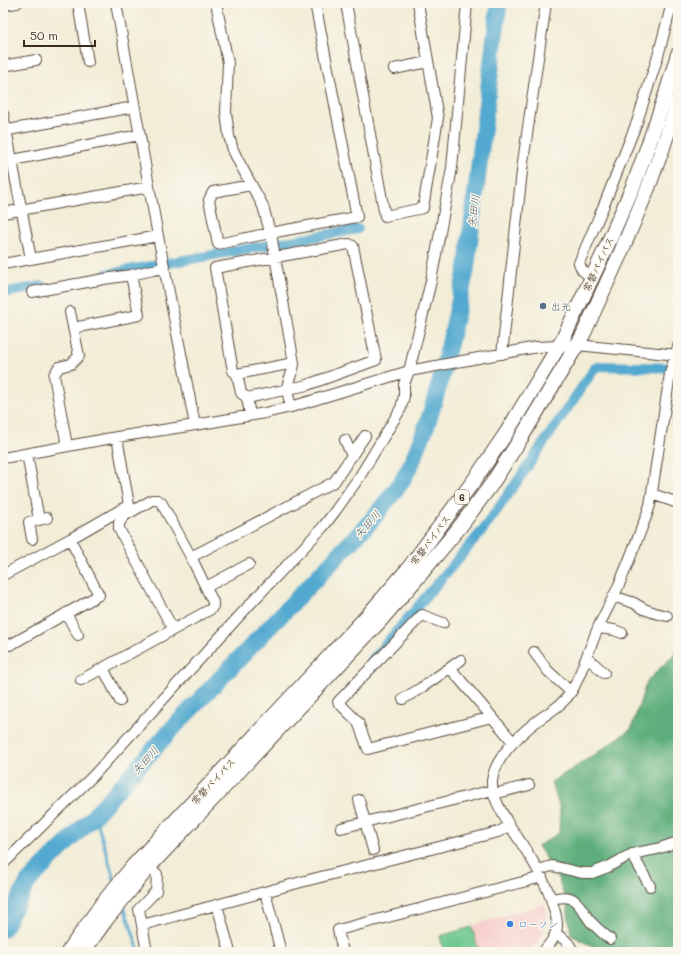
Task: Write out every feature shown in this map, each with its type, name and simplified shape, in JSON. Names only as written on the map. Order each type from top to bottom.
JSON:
[{"type":"highway","name":"常磐バイパス","points":[[68,952],[101,905],[133,866],[368,615],[408,569],[507,432],[559,346],[592,278],[634,184],[666,94],[678,54]]},
{"type":"highway","name":"常磐バイパス","points":[[83,952],[105,920],[148,868],[379,622],[459,528],[490,485],[521,438],[577,346],[601,298],[648,188],[678,102]]},
{"type":"street","points":[[3,6],[17,3]]},
{"type":"street","points":[[78,3],[88,62]]},
{"type":"street","points":[[116,3],[139,135],[195,425]]},
{"type":"street","points":[[216,3],[228,63],[226,112],[229,136],[234,150],[263,206],[272,245],[294,363],[287,389],[291,407]]},
{"type":"street","points":[[250,416],[247,398],[241,393],[237,374],[233,371],[215,268],[272,245],[357,216],[315,3]]},
{"type":"street","points":[[346,3],[385,216],[423,208],[438,118],[418,3]]},
{"type":"street","points":[[3,864],[93,776],[253,601],[311,540],[336,510],[360,476],[397,416],[404,396],[404,384],[413,370],[452,168],[467,3]]},
{"type":"street","points":[[502,354],[523,162],[546,3]]},
{"type":"street","points":[[592,278],[582,270],[580,263],[637,122],[658,56],[672,3]]},
{"type":"street","points":[[3,66],[36,60]]},
{"type":"street","points":[[394,69],[428,62]]},
{"type":"street","points":[[5,130],[134,108]]},
{"type":"street","points":[[3,114],[7,161],[21,210],[31,259]]},
{"type":"street","points":[[7,161],[139,135]]},
{"type":"street","points":[[247,398],[307,385],[376,360],[353,246],[349,244],[218,244],[210,200],[213,192],[251,185]]},
{"type":"street","points":[[3,213],[149,187]]},
{"type":"street","points":[[3,264],[158,236]]},
{"type":"street","points":[[32,292],[132,275],[153,270],[164,263]]},
{"type":"street","points":[[73,328],[139,315],[132,275]]},
{"type":"street","points":[[67,446],[54,375],[59,367],[71,364],[79,356],[70,312]]},
{"type":"street","points":[[3,458],[117,437],[250,416],[291,407],[413,370],[537,348],[577,346],[675,359],[652,494],[646,517],[617,588],[571,692],[555,709],[536,722],[513,742],[495,770],[492,781],[493,792],[500,810],[540,873],[551,899],[555,913],[555,934],[543,952]]},
{"type":"street","points":[[237,374],[294,363]]},
{"type":"street","points":[[191,557],[334,482],[365,436]]},
{"type":"street","points":[[117,437],[130,508],[121,519],[119,529],[173,629]]},
{"type":"street","points":[[345,440],[352,456]]},
{"type":"street","points":[[27,454],[43,519],[29,522],[32,539]]},
{"type":"street","points":[[652,494],[678,503]]},
{"type":"street","points":[[3,575],[130,508],[152,500],[159,501],[191,557],[213,602],[213,606],[211,609],[81,680]]},
{"type":"street","points":[[3,642],[10,645],[99,595],[70,539]]},
{"type":"street","points":[[206,587],[249,564]]},
{"type":"street","points":[[613,596],[634,603],[655,614],[667,616]]},
{"type":"street","points":[[66,613],[78,634]]},
{"type":"street","points":[[443,623],[422,615],[338,702],[358,722],[368,749],[492,717]]},
{"type":"street","points":[[598,628],[614,630],[622,633]]},
{"type":"street","points":[[534,652],[548,671],[571,692]]},
{"type":"street","points":[[587,657],[604,672]]},
{"type":"street","points":[[403,699],[461,660]]},
{"type":"street","points":[[103,668],[120,701]]},
{"type":"street","points":[[450,668],[513,742]]},
{"type":"street","points":[[341,828],[493,792],[529,785]]},
{"type":"street","points":[[359,800],[372,850]]},
{"type":"street","points":[[142,925],[498,832],[509,825]]},
{"type":"street","points":[[344,952],[338,930],[540,873],[552,866],[582,873],[592,873],[608,867],[632,854],[678,842]]},
{"type":"street","points":[[632,854],[650,886]]},
{"type":"street","points":[[147,952],[139,909],[156,891],[157,874],[148,868]]},
{"type":"street","points":[[265,892],[281,952]]},
{"type":"street","points":[[551,899],[563,897],[571,898],[576,901],[591,922],[610,939]]},
{"type":"street","points":[[217,905],[230,952]]},
{"type":"street","points":[[555,934],[564,938],[573,952]]},
{"type":"shaded area","points":[[545,904],[547,920],[539,941],[528,952],[479,952],[472,925]]},
{"type":"green space","points":[[678,651],[678,952],[609,952],[594,947],[571,935],[567,905],[558,878],[538,846],[559,833],[560,809],[551,782],[591,757],[631,729],[647,681]]},
{"type":"green space","points":[[472,927],[478,949],[468,952],[444,952],[440,936]]},
{"type":"waterway","name":"矢田川","points":[[3,929],[28,882],[95,815],[169,732],[371,521],[401,483],[412,462],[428,422],[440,382],[466,271],[499,3]]},
{"type":"waterway","points":[[107,274],[358,229]]},
{"type":"waterway","points":[[3,293],[42,286]]},
{"type":"waterway","points":[[372,660],[482,531],[595,368],[601,366],[678,368]]},
{"type":"waterway","points":[[95,815],[115,882]]},
{"type":"waterway","points":[[123,904],[139,952]]},
{"type":"place","name":"出光","points":[[543,306]]},
{"type":"place","name":"ローソン","points":[[510,924]]}]
